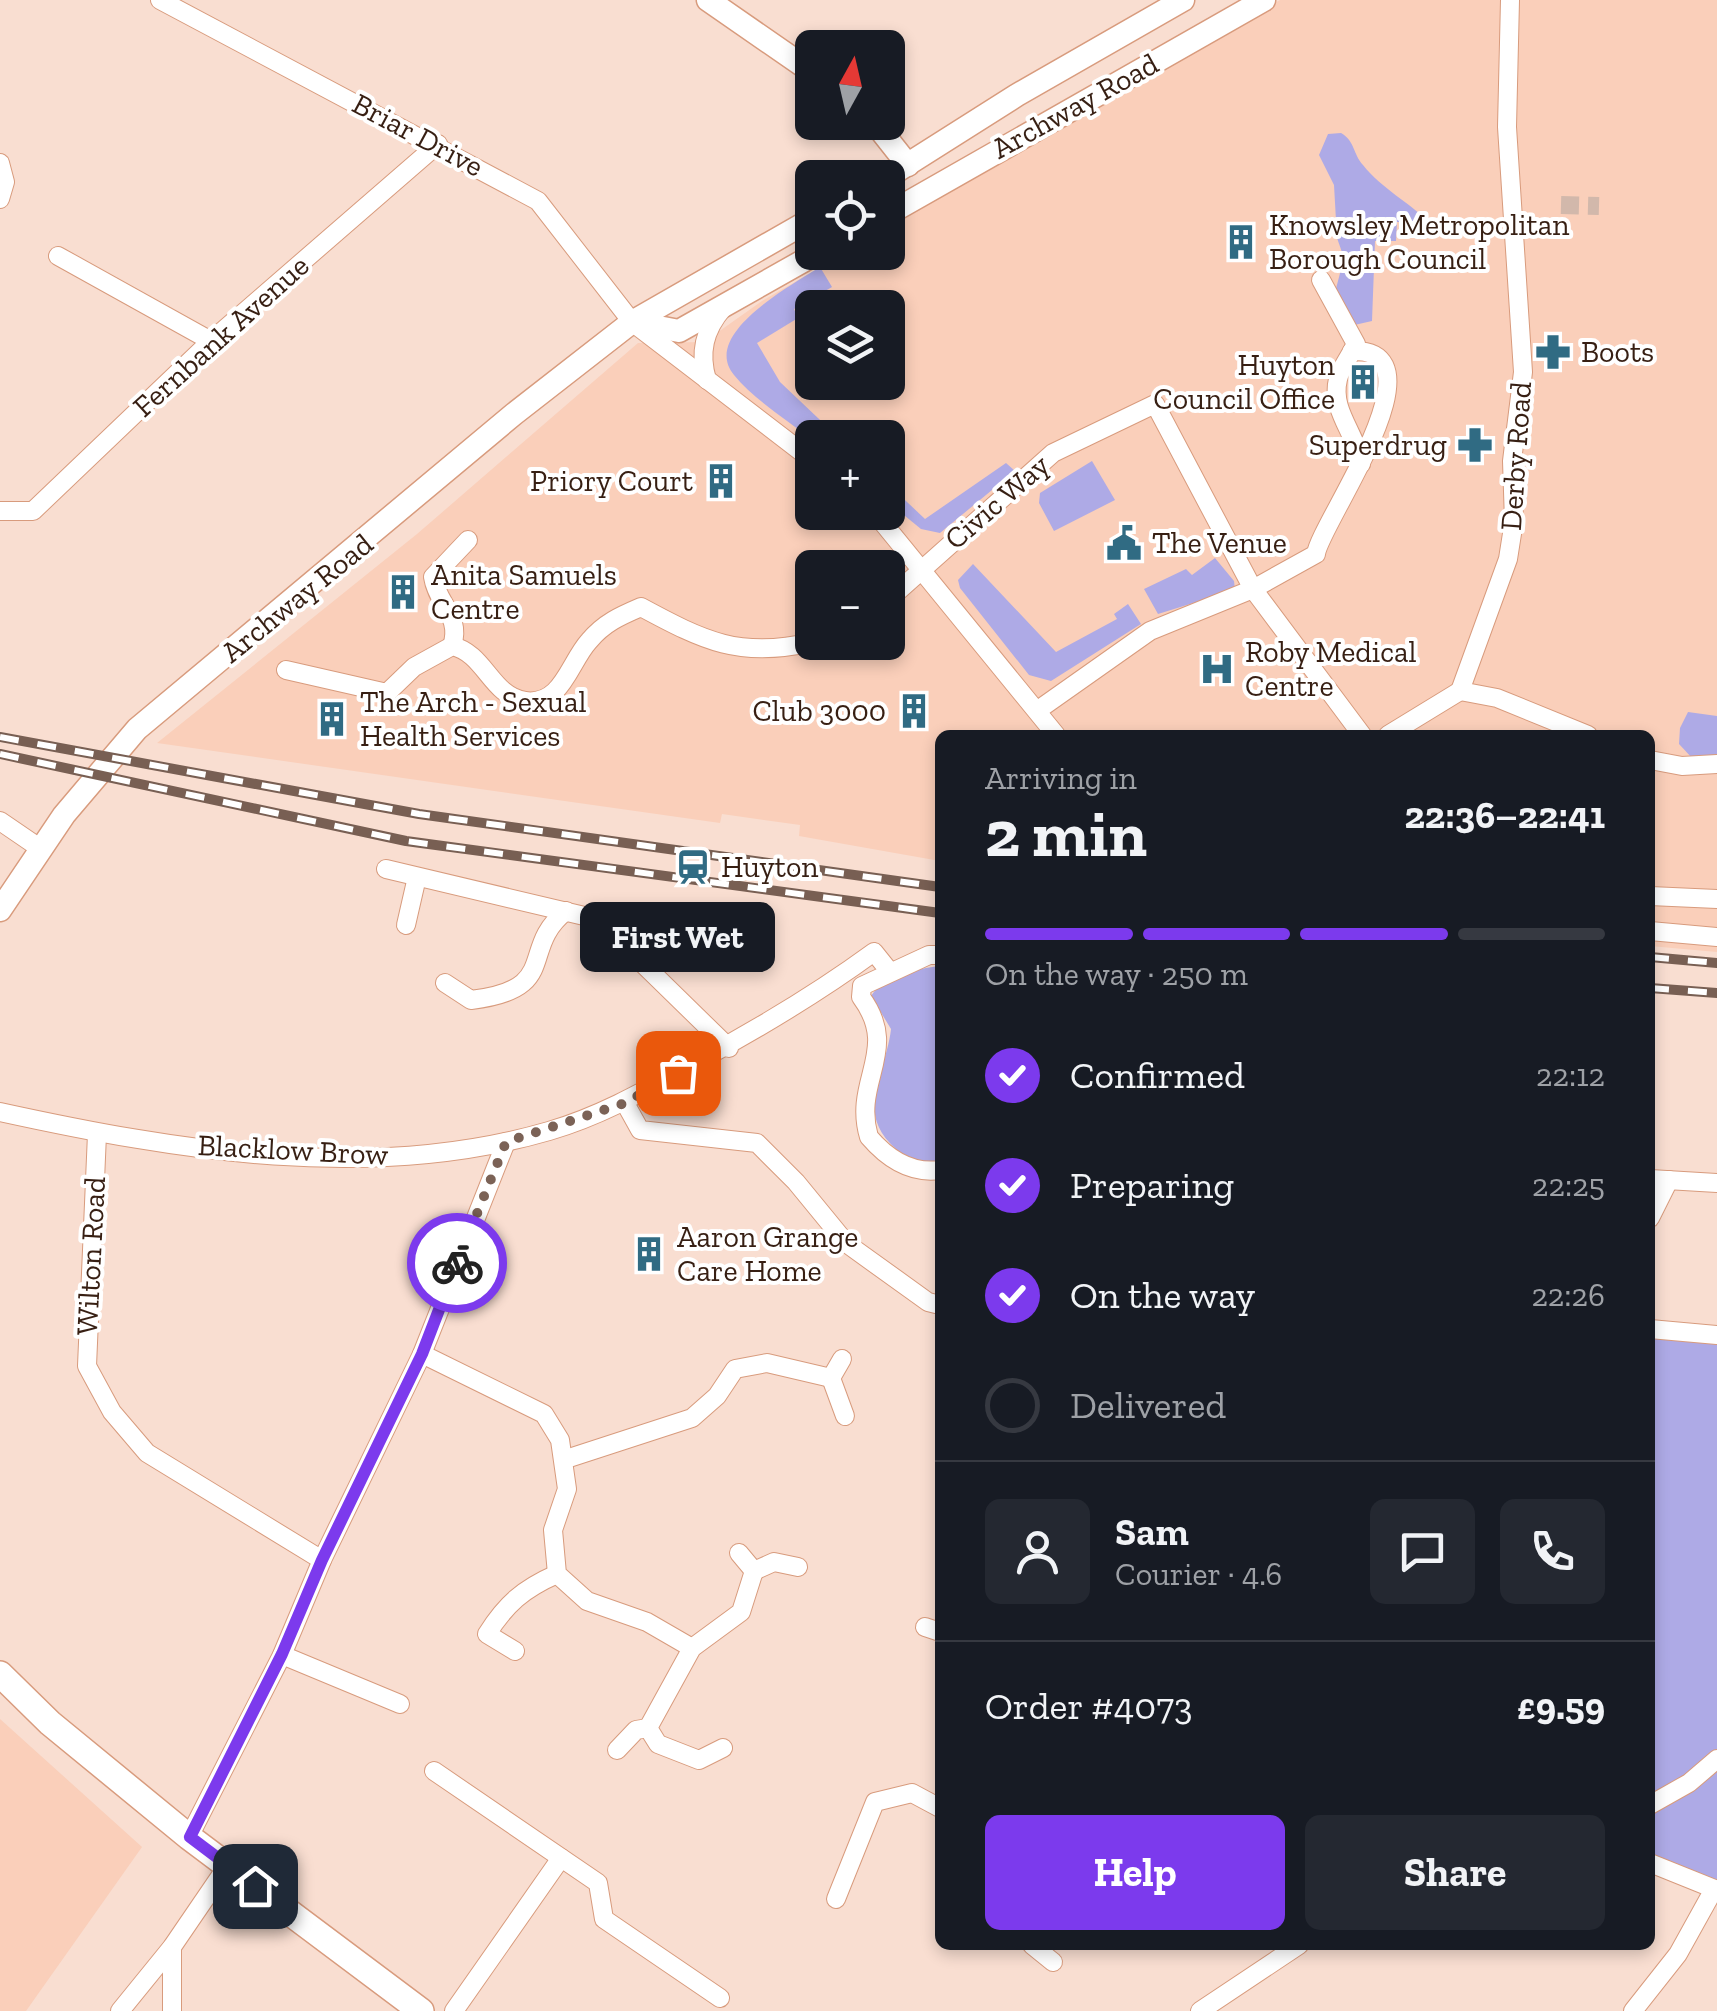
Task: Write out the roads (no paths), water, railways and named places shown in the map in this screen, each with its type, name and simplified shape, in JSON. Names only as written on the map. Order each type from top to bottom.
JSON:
[{"type":"main road","points":[[708,0],[795,60]]},
{"type":"main road","name":"Archway Road","points":[[905,167],[1023,92],[1183,0]]},
{"type":"main road","name":"Archway Road","points":[[905,204],[1264,0]]},
{"type":"main road","points":[[1023,92],[1044,123]]},
{"type":"main road","points":[[888,140],[908,165]]},
{"type":"main road","name":"Archway Road","points":[[0,910],[41,849],[137,729],[514,414],[632,322],[795,230]]},
{"type":"main road","points":[[632,322],[679,331],[795,265]]},
{"type":"main road","points":[[0,1674],[50,1723],[190,1837],[421,2011]]},
{"type":"street","name":"Briar Drive","points":[[160,0],[438,144],[538,201],[632,322],[795,447]]},
{"type":"street","name":"Derby Road","points":[[1460,691],[1502,577],[1514,521],[1512,461],[1522,372],[1507,127],[1510,0]]},
{"type":"street","name":"Fernbank Avenue","points":[[0,511],[33,511],[211,341],[438,144]]},
{"type":"street","points":[[0,163],[5,182],[0,200]]},
{"type":"street","points":[[908,165],[926,191]]},
{"type":"street","points":[[58,256],[211,341]]},
{"type":"street","points":[[1321,280],[1350,326],[1356,344],[1338,377],[1336,392],[1338,409],[1361,464]]},
{"type":"street","points":[[706,380],[702,363],[706,334],[726,304]]},
{"type":"street","points":[[1038,710],[1150,631],[1253,589],[1316,554],[1317,540],[1361,464],[1380,414],[1388,378],[1375,356],[1352,352]]},
{"type":"street","name":"Civic Way","points":[[905,583],[1053,452],[1155,404],[1253,589]]},
{"type":"street","points":[[890,530],[1052,730]]},
{"type":"street","points":[[452,646],[455,624],[433,577],[468,540]]},
{"type":"street","points":[[1253,589],[1358,730]]},
{"type":"street","points":[[286,670],[387,693],[414,667],[452,646],[472,652],[498,686],[522,701],[545,700],[562,686],[572,662],[590,639],[611,619],[641,607],[690,633],[743,651],[795,644]]},
{"type":"street","points":[[1396,730],[1460,691],[1497,698],[1576,730]]},
{"type":"street","points":[[1655,761],[1682,766],[1717,764]]},
{"type":"street","points":[[0,821],[41,849]]},
{"type":"street","points":[[386,869],[597,919],[729,1048]]},
{"type":"street","points":[[406,924],[417,878]]},
{"type":"street","points":[[1655,896],[1717,899]]},
{"type":"street","points":[[444,982],[470,1000],[519,988],[536,969],[552,922],[566,911]]},
{"type":"street","points":[[1655,932],[1717,938]]},
{"type":"street","name":"Blacklow Brow","points":[[0,1112],[97,1134],[245,1154],[368,1160],[506,1142],[625,1103],[802,1005],[874,952],[890,972]]},
{"type":"street","points":[[935,957],[862,986],[861,996],[878,1018],[880,1030],[866,1125],[879,1149],[893,1154],[899,1163],[920,1172],[935,1170]]},
{"type":"street","points":[[625,1103],[640,1130],[757,1143],[796,1182],[846,1243],[935,1304]]},
{"type":"street","name":"Wilton Road","points":[[97,1134],[87,1366],[112,1412],[147,1453],[322,1560]]},
{"type":"street","points":[[190,1837],[282,1654],[322,1560],[422,1354],[506,1142]]},
{"type":"street","points":[[1655,1178],[1717,1183]]},
{"type":"street","points":[[1655,1208],[1670,1180]]},
{"type":"street","points":[[1655,1329],[1717,1334]]},
{"type":"street","points":[[422,1354],[544,1414],[560,1440],[566,1459],[567,1489],[553,1530],[557,1574],[587,1600],[647,1622],[692,1648]]},
{"type":"street","points":[[831,1378],[842,1360]]},
{"type":"street","points":[[566,1459],[692,1418],[717,1396],[735,1369],[767,1364],[831,1378]]},
{"type":"street","points":[[831,1378],[845,1416]]},
{"type":"street","points":[[739,1553],[754,1571]]},
{"type":"street","points":[[648,1728],[692,1648],[741,1612],[754,1571],[774,1562],[798,1567]]},
{"type":"street","points":[[516,1650],[487,1634],[504,1607],[526,1587],[557,1574]]},
{"type":"street","points":[[282,1654],[400,1704]]},
{"type":"street","points":[[648,1728],[658,1744],[698,1760],[724,1748]]},
{"type":"street","points":[[616,1750],[636,1730],[648,1728]]},
{"type":"street","points":[[1655,1803],[1689,1783],[1717,1759]]},
{"type":"street","points":[[434,1771],[598,1883],[604,1919],[720,1998]]},
{"type":"street","points":[[836,1899],[876,1802],[912,1793],[935,1805]]},
{"type":"street","points":[[454,2011],[560,1858]]},
{"type":"street","points":[[1633,2011],[1678,1954],[1716,1890],[1655,1865]]},
{"type":"street","points":[[120,2011],[172,1947],[228,1866]]},
{"type":"street","points":[[172,1947],[172,2011]]},
{"type":"street","points":[[1038,1950],[1053,1962]]},
{"type":"street","points":[[1200,2011],[1292,1950]]},
{"type":"tunnel","points":[[1561,205],[1599,206]]},
{"type":"railway","points":[[0,737],[419,814],[935,886]]},
{"type":"railway","points":[[0,754],[406,841],[935,912]]},
{"type":"railway","points":[[1655,957],[1717,963]]},
{"type":"railway","points":[[1655,988],[1717,993]]},
{"type":"place","name":"Knowsley Metropolitan Borough Council","points":[[1241,242]]},
{"type":"place","name":"Boots","points":[[1553,352]]},
{"type":"place","name":"Huyton Council Office","points":[[1363,382]]},
{"type":"place","name":"Superdrug","points":[[1475,445]]},
{"type":"place","name":"Priory Court","points":[[721,481]]},
{"type":"place","name":"The Venue","points":[[1124,543]]},
{"type":"place","name":"Anita Samuels Centre","points":[[403,592]]},
{"type":"place","name":"Roby Medical Centre","points":[[1217,669]]},
{"type":"place","name":"Club 3000","points":[[914,711]]},
{"type":"place","name":"The Arch - Sexual Health Services","points":[[332,719]]},
{"type":"place","name":"Huyton","points":[[693,867]]},
{"type":"place","name":"First Wet","points":[[678,1073]]},
{"type":"place","name":"Aaron Grange Care Home","points":[[649,1254]]}]
